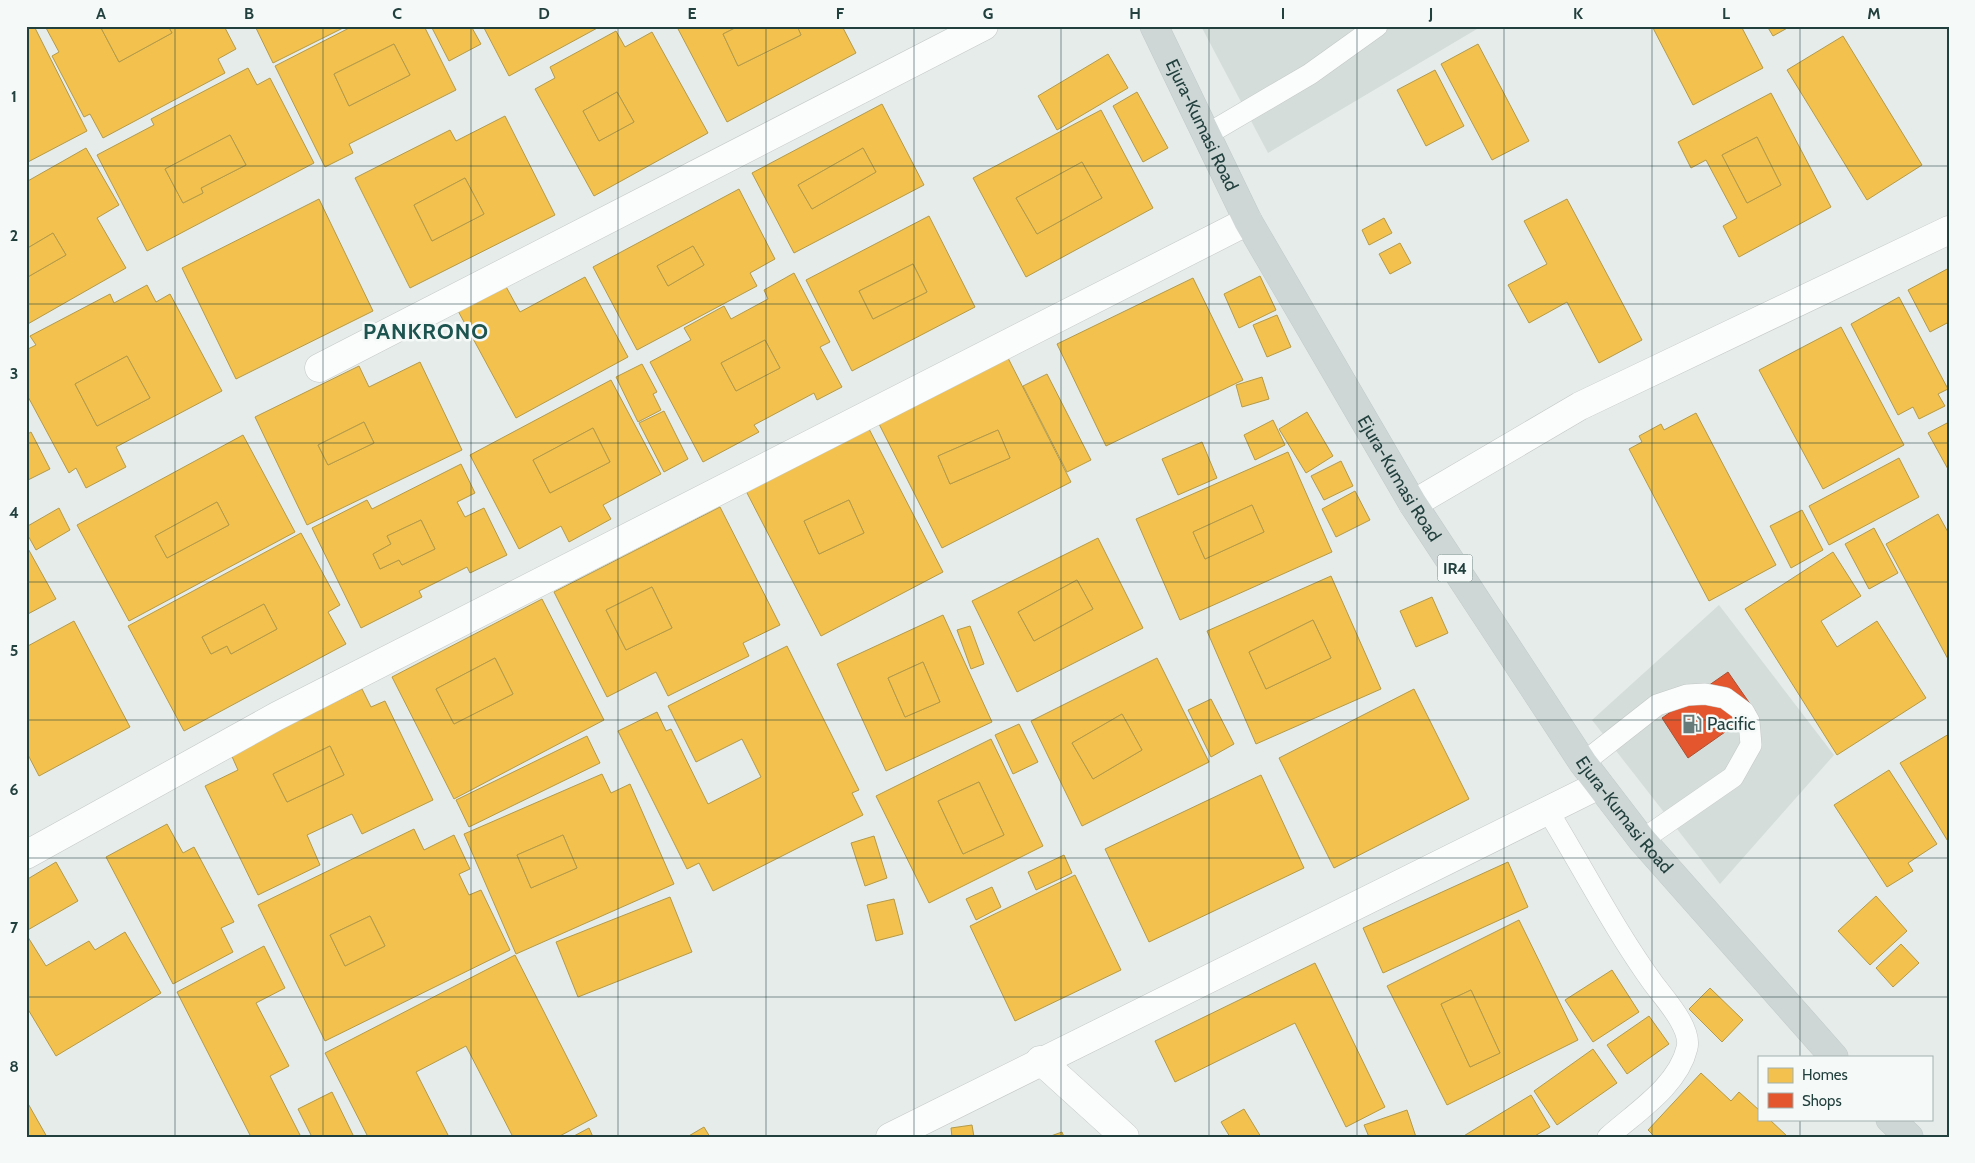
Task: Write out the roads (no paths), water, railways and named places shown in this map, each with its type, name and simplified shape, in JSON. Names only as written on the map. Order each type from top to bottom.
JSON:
[{"type":"main road","name":"Ejura-Kumasi Road","points":[[1154,26],[1248,221],[1413,504],[1583,763],[1642,840],[1833,1056]]},
{"type":"main road","points":[[1891,1120],[1908,1137]]},
{"type":"street","points":[[319,368],[984,26]]},
{"type":"street","points":[[26,855],[277,716],[1248,221]]},
{"type":"street","points":[[1413,504],[1580,406],[1949,230]]},
{"type":"street","points":[[890,1137],[1040,1060],[1548,812],[1599,785]]},
{"type":"street","points":[[1040,1060],[1125,1137]]},
{"type":"lane","points":[[1206,135],[1310,74],[1377,26]]},
{"type":"lane","points":[[1583,763],[1657,705],[1687,695],[1705,694],[1725,698],[1744,712],[1749,721],[1751,745],[1733,777],[1642,840]]},
{"type":"lane","points":[[1548,812],[1646,974],[1683,1025],[1688,1046],[1681,1068],[1657,1094],[1608,1137]]},
{"type":"place","name":"Pacific","points":[[1692,724]]},
{"type":"district","name":"PANKRONO","points":[[426,331]]}]
